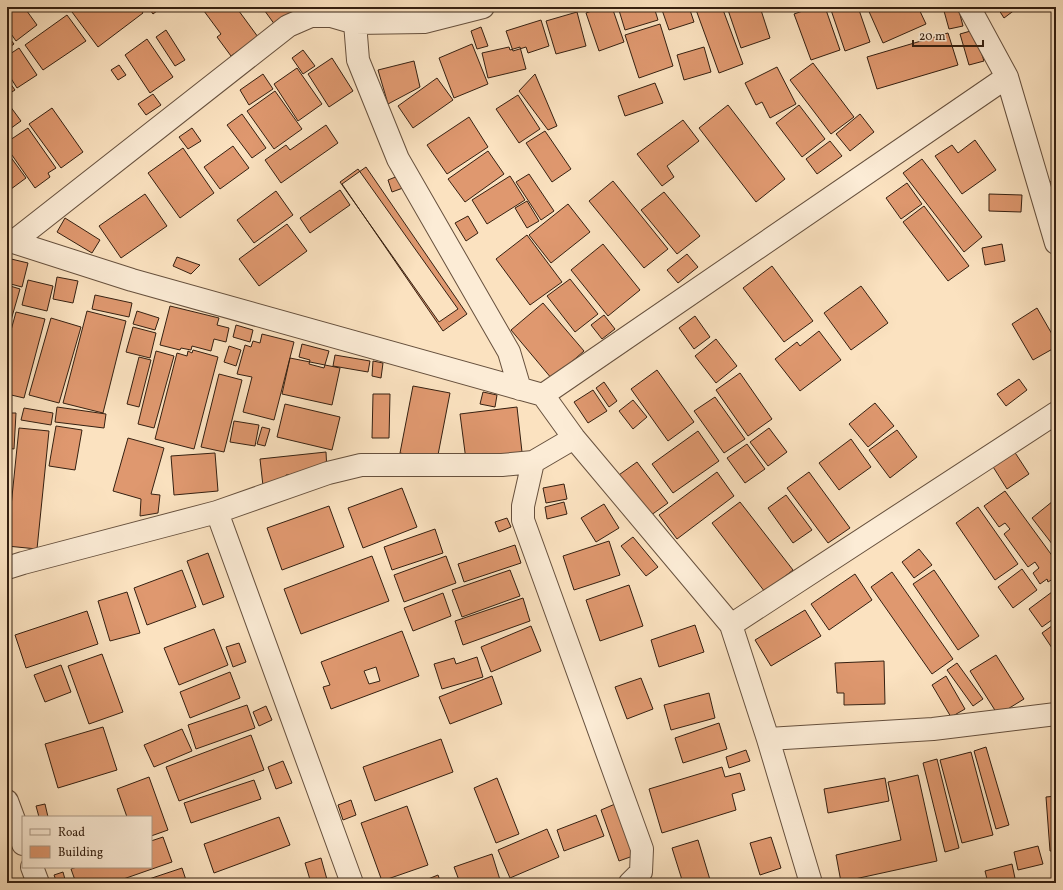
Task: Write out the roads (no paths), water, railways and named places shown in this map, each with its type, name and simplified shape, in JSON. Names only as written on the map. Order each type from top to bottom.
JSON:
[{"type":"street","points":[[10,241],[288,26],[311,16],[331,16],[355,23],[424,22],[483,7]]},
{"type":"street","points":[[969,7],[1007,77],[1056,243]]},
{"type":"street","points":[[355,23],[358,60],[398,159],[509,352],[520,389]]},
{"type":"street","points":[[543,396],[1007,77]]},
{"type":"street","points":[[10,241],[132,280],[543,396],[574,438],[731,625],[768,739],[811,883]]},
{"type":"street","points":[[731,625],[1056,413]]},
{"type":"street","points":[[7,568],[23,562],[217,512],[328,473],[361,466],[502,465],[533,462],[574,438]]},
{"type":"street","points":[[533,462],[523,506],[524,520],[642,848],[641,872],[630,883]]},
{"type":"street","points":[[217,512],[352,883]]},
{"type":"street","points":[[768,739],[933,729],[1056,714]]},
{"type":"street","points":[[7,801],[22,841]]},
{"type":"street","points":[[32,868],[38,883]]}]
